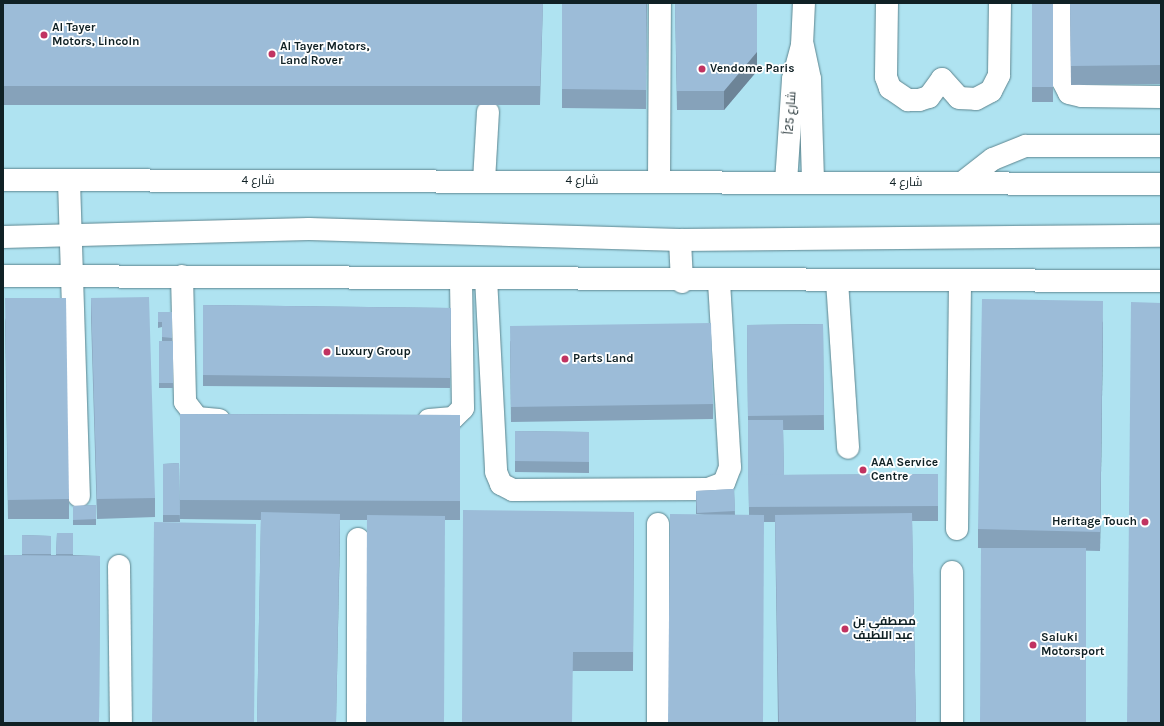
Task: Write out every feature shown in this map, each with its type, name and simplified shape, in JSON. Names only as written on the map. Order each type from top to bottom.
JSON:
[{"type":"street","points":[[659,182],[660,3]]},
{"type":"street","name":"شارع 25أ","points":[[786,182],[793,79],[802,45],[804,3]]},
{"type":"street","points":[[887,3],[886,78],[890,88],[908,100],[919,100],[929,97],[942,79],[952,94],[968,100],[985,96],[991,91],[999,75],[1000,3]]},
{"type":"street","points":[[1062,3],[1063,81],[1069,93],[1082,96],[1161,97]]},
{"type":"street","name":"شارع 25أ","points":[[802,45],[810,80],[813,182]]},
{"type":"street","points":[[484,181],[488,112]]},
{"type":"street","points":[[962,183],[993,158],[1026,146],[1161,146]]},
{"type":"street","name":"شارع 4","points":[[3,180],[1161,184]]},
{"type":"street","points":[[68,181],[79,496]]},
{"type":"street","points":[[3,237],[71,237],[309,229],[680,240],[1161,236]]},
{"type":"street","points":[[680,240],[682,282]]},
{"type":"street","points":[[3,276],[486,278],[682,282],[1161,281]]},
{"type":"street","points":[[182,276],[187,410],[202,420],[239,420]]},
{"type":"street","points":[[406,420],[446,420],[462,408],[461,278]]},
{"type":"street","points":[[486,278],[496,472],[501,484],[513,490],[708,489],[724,483],[730,467],[719,282]]},
{"type":"street","points":[[837,281],[848,448]]},
{"type":"street","points":[[957,529],[960,281]]},
{"type":"street","points":[[658,524],[658,723]]},
{"type":"street","points":[[358,539],[358,723]]},
{"type":"street","points":[[119,566],[121,723]]},
{"type":"street","points":[[952,572],[952,723]]},
{"type":"shaded area","points":[[3,3],[1161,3],[1161,723],[3,723]]},
{"type":"building","name":"Al Tayer Motors, Land Rover","points":[[3,3],[543,3],[540,86],[3,86]]},
{"type":"building","points":[[562,3],[646,3],[646,90],[562,89]]},
{"type":"building","points":[[675,3],[757,3],[757,52],[724,91],[677,91]]},
{"type":"building","points":[[1032,3],[1053,3],[1053,87],[1032,87]]},
{"type":"building","points":[[1070,3],[1161,3],[1161,65],[1071,66]]},
{"type":"building","points":[[149,297],[155,498],[97,499],[91,298]]},
{"type":"building","points":[[5,298],[66,298],[69,499],[8,500]]},
{"type":"building","points":[[982,299],[1103,301],[1100,532],[978,529]]},
{"type":"building","name":"Heritage Touch","points":[[1131,302],[1161,303],[1161,723],[1127,723]]},
{"type":"building","name":"Luxury Group","points":[[203,305],[451,308],[450,378],[203,375]]},
{"type":"building","points":[[158,312],[172,312],[172,338],[162,337],[162,322],[158,322]]},
{"type":"building","points":[[711,323],[713,404],[511,407],[510,326]]},
{"type":"building","points":[[823,324],[824,415],[748,416],[747,325]]},
{"type":"building","points":[[159,341],[173,341],[173,383],[159,383]]},
{"type":"building","points":[[180,414],[460,415],[460,501],[180,500]]},
{"type":"building","points":[[748,420],[783,420],[784,475],[748,475]]},
{"type":"building","points":[[515,431],[589,432],[589,462],[515,461]]},
{"type":"building","points":[[179,463],[180,515],[163,515],[163,464]]},
{"type":"building","points":[[938,474],[938,506],[749,507],[748,475]]},
{"type":"building","points":[[734,489],[735,511],[697,513],[696,491]]},
{"type":"building","points":[[96,505],[96,519],[73,520],[73,506]]},
{"type":"building","points":[[463,510],[634,512],[633,652],[573,652],[572,723],[462,723]]},
{"type":"building","points":[[261,512],[340,514],[336,723],[257,723]]},
{"type":"building","name":"مصطفي بن عبد اللطيف","points":[[912,513],[916,723],[779,723],[775,515]]},
{"type":"building","points":[[670,514],[764,515],[763,723],[668,723]]},
{"type":"building","points":[[367,515],[445,516],[444,723],[366,723]]},
{"type":"building","points":[[154,522],[256,524],[254,723],[152,723]]},
{"type":"building","points":[[57,533],[73,533],[73,554],[56,554]]},
{"type":"building","points":[[22,535],[51,536],[51,554],[22,554]]},
{"type":"building","name":"Saluki Motorsport","points":[[981,548],[1086,548],[1086,723],[980,723]]},
{"type":"building","points":[[3,555],[100,556],[99,723],[3,723]]},
{"type":"place","name":"Al Tayer Motors, Lincoln","points":[[44,35]]},
{"type":"place","name":"Al Tayer Motors, Land Rover","points":[[272,54]]},
{"type":"place","name":"Vendome Paris","points":[[702,69]]},
{"type":"place","name":"Luxury Group","points":[[327,352]]},
{"type":"place","name":"Parts Land","points":[[565,359]]},
{"type":"place","name":"AAA Service Centre","points":[[863,470]]},
{"type":"place","name":"Heritage Touch","points":[[1145,522]]},
{"type":"place","name":"مصطفي بن عبد اللطيف","points":[[845,629]]},
{"type":"place","name":"Saluki Motorsport","points":[[1033,645]]}]
